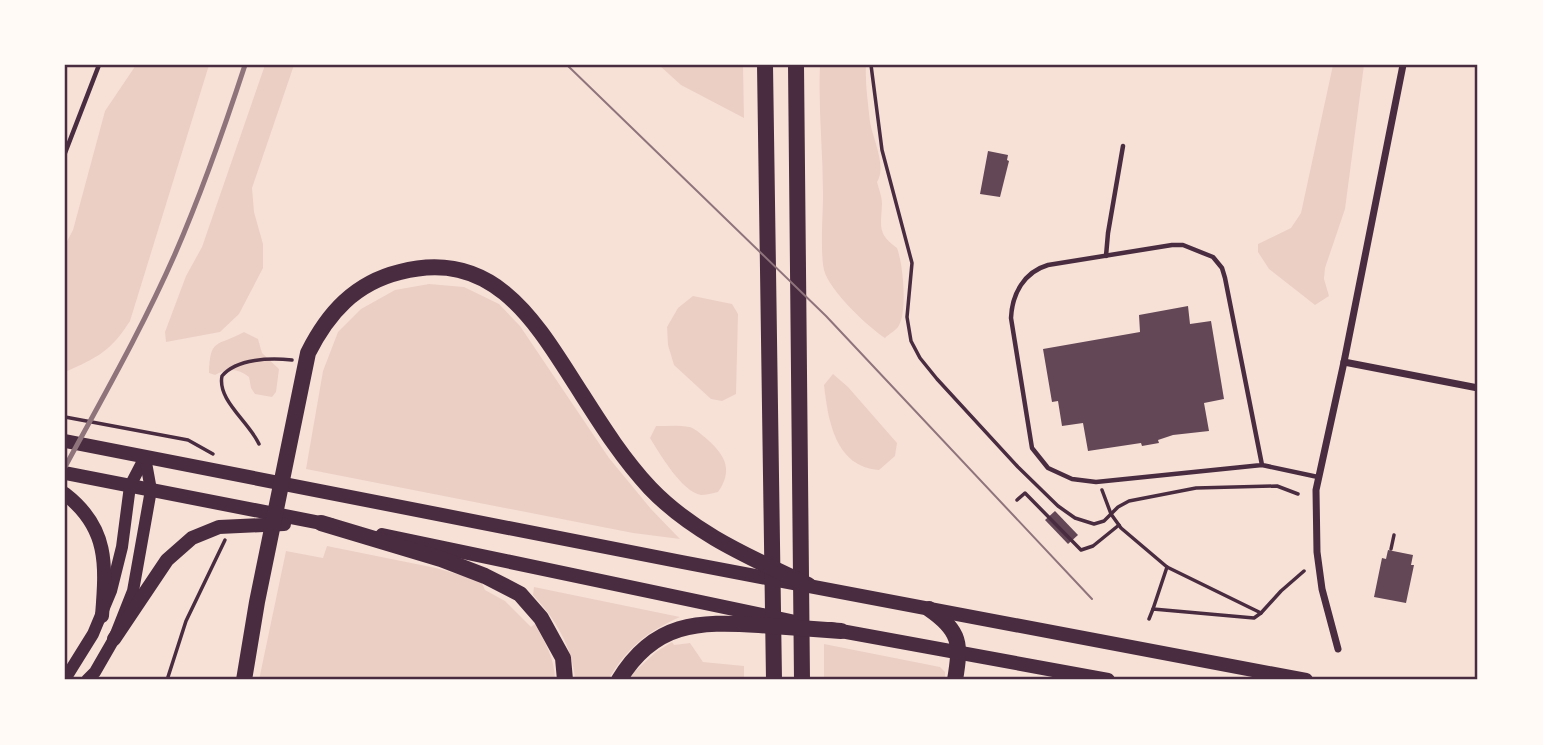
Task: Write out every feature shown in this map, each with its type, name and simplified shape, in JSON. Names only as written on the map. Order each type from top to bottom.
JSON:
[{"type":"highway","points":[[765,65],[774,680]]},
{"type":"highway","points":[[796,65],[802,680]]},
{"type":"highway","points":[[796,108],[803,65]]},
{"type":"highway","points":[[244,680],[298,366],[327,318],[355,292],[370,282],[409,269],[429,267],[470,274],[502,291],[531,317],[616,447],[652,490],[689,523],[706,534],[808,585]]},
{"type":"highway","points":[[321,523],[441,559],[485,576],[520,594],[541,618],[563,658],[565,680]]},
{"type":"highway","points":[[929,609],[952,627],[957,637],[960,653],[955,680]]},
{"type":"highway","points":[[619,680],[646,648],[667,632],[681,627],[731,623],[841,631]]},
{"type":"main road","points":[[65,441],[1306,680]]},
{"type":"main road","points":[[65,679],[102,616],[118,568],[130,486],[145,457]]},
{"type":"main road","points":[[114,639],[133,591],[151,490],[145,457]]},
{"type":"main road","points":[[65,473],[495,558],[841,631],[1108,680]]},
{"type":"main road","points":[[65,494],[87,514],[100,539],[106,575],[102,616]]},
{"type":"main road","points":[[87,680],[167,560],[192,538],[219,527],[321,523]]},
{"type":"street","points":[[1338,649],[1322,589],[1317,552],[1316,490],[1403,65]]},
{"type":"street","points":[[1344,362],[1478,388]]},
{"type":"lane","points":[[65,153],[99,65]]},
{"type":"lane","points":[[1106,256],[1123,145]]},
{"type":"lane","points":[[1262,465],[1222,268],[1213,257],[1183,245],[1036,269],[1028,275],[1017,291],[1011,310],[1032,448],[1048,468],[1072,479],[1098,481],[1262,465],[1319,477]]},
{"type":"path","points":[[871,65],[882,150],[911,253],[907,327],[916,350],[930,371],[974,421],[1058,506],[1075,518],[1094,524],[1104,521],[1121,504],[1129,501],[1196,488],[1277,486],[1298,494]]},
{"type":"path","points":[[259,444],[253,431],[223,393],[222,376],[226,371],[245,364],[271,359],[298,366]]},
{"type":"path","points":[[65,417],[188,440],[212,453],[226,472]]},
{"type":"path","points":[[1098,481],[1111,514],[1119,525],[1167,567],[1261,613]]},
{"type":"path","points":[[1017,500],[1025,492],[1081,550],[1093,546],[1119,525]]},
{"type":"path","points":[[1391,549],[1394,535]]},
{"type":"path","points":[[167,680],[186,621],[226,536]]},
{"type":"path","points":[[1149,619],[1167,567]]},
{"type":"path","points":[[1153,609],[1254,618],[1260,616],[1281,591],[1304,571]]},
{"type":"shaded area","points":[[136,65],[209,65],[130,321],[102,353],[65,372],[65,245],[73,230],[105,111]]},
{"type":"shaded area","points":[[265,65],[294,65],[252,188],[254,212],[263,244],[263,268],[239,314],[220,332],[166,342],[165,332],[186,276],[202,247]]},
{"type":"shaded area","points":[[659,65],[743,65],[744,118],[681,85]]},
{"type":"shaded area","points":[[820,65],[866,65],[870,122],[881,169],[877,182],[882,201],[881,224],[883,234],[897,248],[903,288],[901,320],[897,328],[885,338],[869,326],[841,297],[824,270]]},
{"type":"shaded area","points":[[1333,65],[1364,65],[1345,209],[1325,268],[1324,279],[1329,296],[1315,305],[1269,269],[1258,252],[1258,244],[1291,228],[1301,213]]},
{"type":"shaded area","points":[[429,284],[464,287],[499,304],[520,326],[609,458],[680,539],[633,533],[306,469],[323,371],[338,332],[361,309],[395,290]]},
{"type":"shaded area","points":[[693,296],[732,304],[738,314],[736,394],[722,401],[711,399],[674,365],[668,345],[667,327],[678,308]]},
{"type":"shaded area","points":[[244,332],[258,339],[262,353],[279,369],[276,392],[272,397],[255,394],[249,377],[241,372],[229,370],[215,375],[209,373],[213,348]]},
{"type":"shaded area","points":[[833,374],[848,387],[897,443],[895,456],[879,470],[864,467],[852,460],[836,439],[828,413],[824,385]]},
{"type":"shaded area","points":[[656,426],[690,427],[714,446],[723,458],[726,471],[718,492],[701,495],[679,480],[650,438]]},
{"type":"shaded area","points":[[327,546],[436,568],[481,581],[485,590],[505,601],[531,627],[535,624],[551,658],[555,680],[259,680],[286,551],[323,558]]},
{"type":"shaded area","points":[[534,587],[680,617],[638,642],[608,680],[575,680],[567,645],[549,613],[533,595]]},
{"type":"shaded area","points":[[672,642],[674,645],[690,643],[703,662],[744,666],[744,680],[629,680],[656,652]]},
{"type":"shaded area","points":[[824,644],[940,667],[945,672],[945,680],[824,680]]},
{"type":"building","points":[[988,151],[1008,155],[1009,161],[1000,197],[980,194]]},
{"type":"building","points":[[1188,306],[1190,324],[1211,321],[1224,399],[1204,403],[1209,431],[1173,435],[1158,440],[1159,443],[1142,446],[1141,443],[1088,451],[1083,423],[1062,426],[1058,401],[1052,402],[1043,349],[1140,332],[1139,315]]},
{"type":"building","points":[[1055,511],[1078,535],[1068,544],[1045,520]]},
{"type":"building","points":[[1388,550],[1413,555],[1411,565],[1414,565],[1406,603],[1374,597],[1382,558],[1386,559]]},
{"type":"tram line","points":[[567,65],[826,316],[1092,599]]},
{"type":"railway","points":[[65,467],[163,281],[212,160],[245,65]]}]
